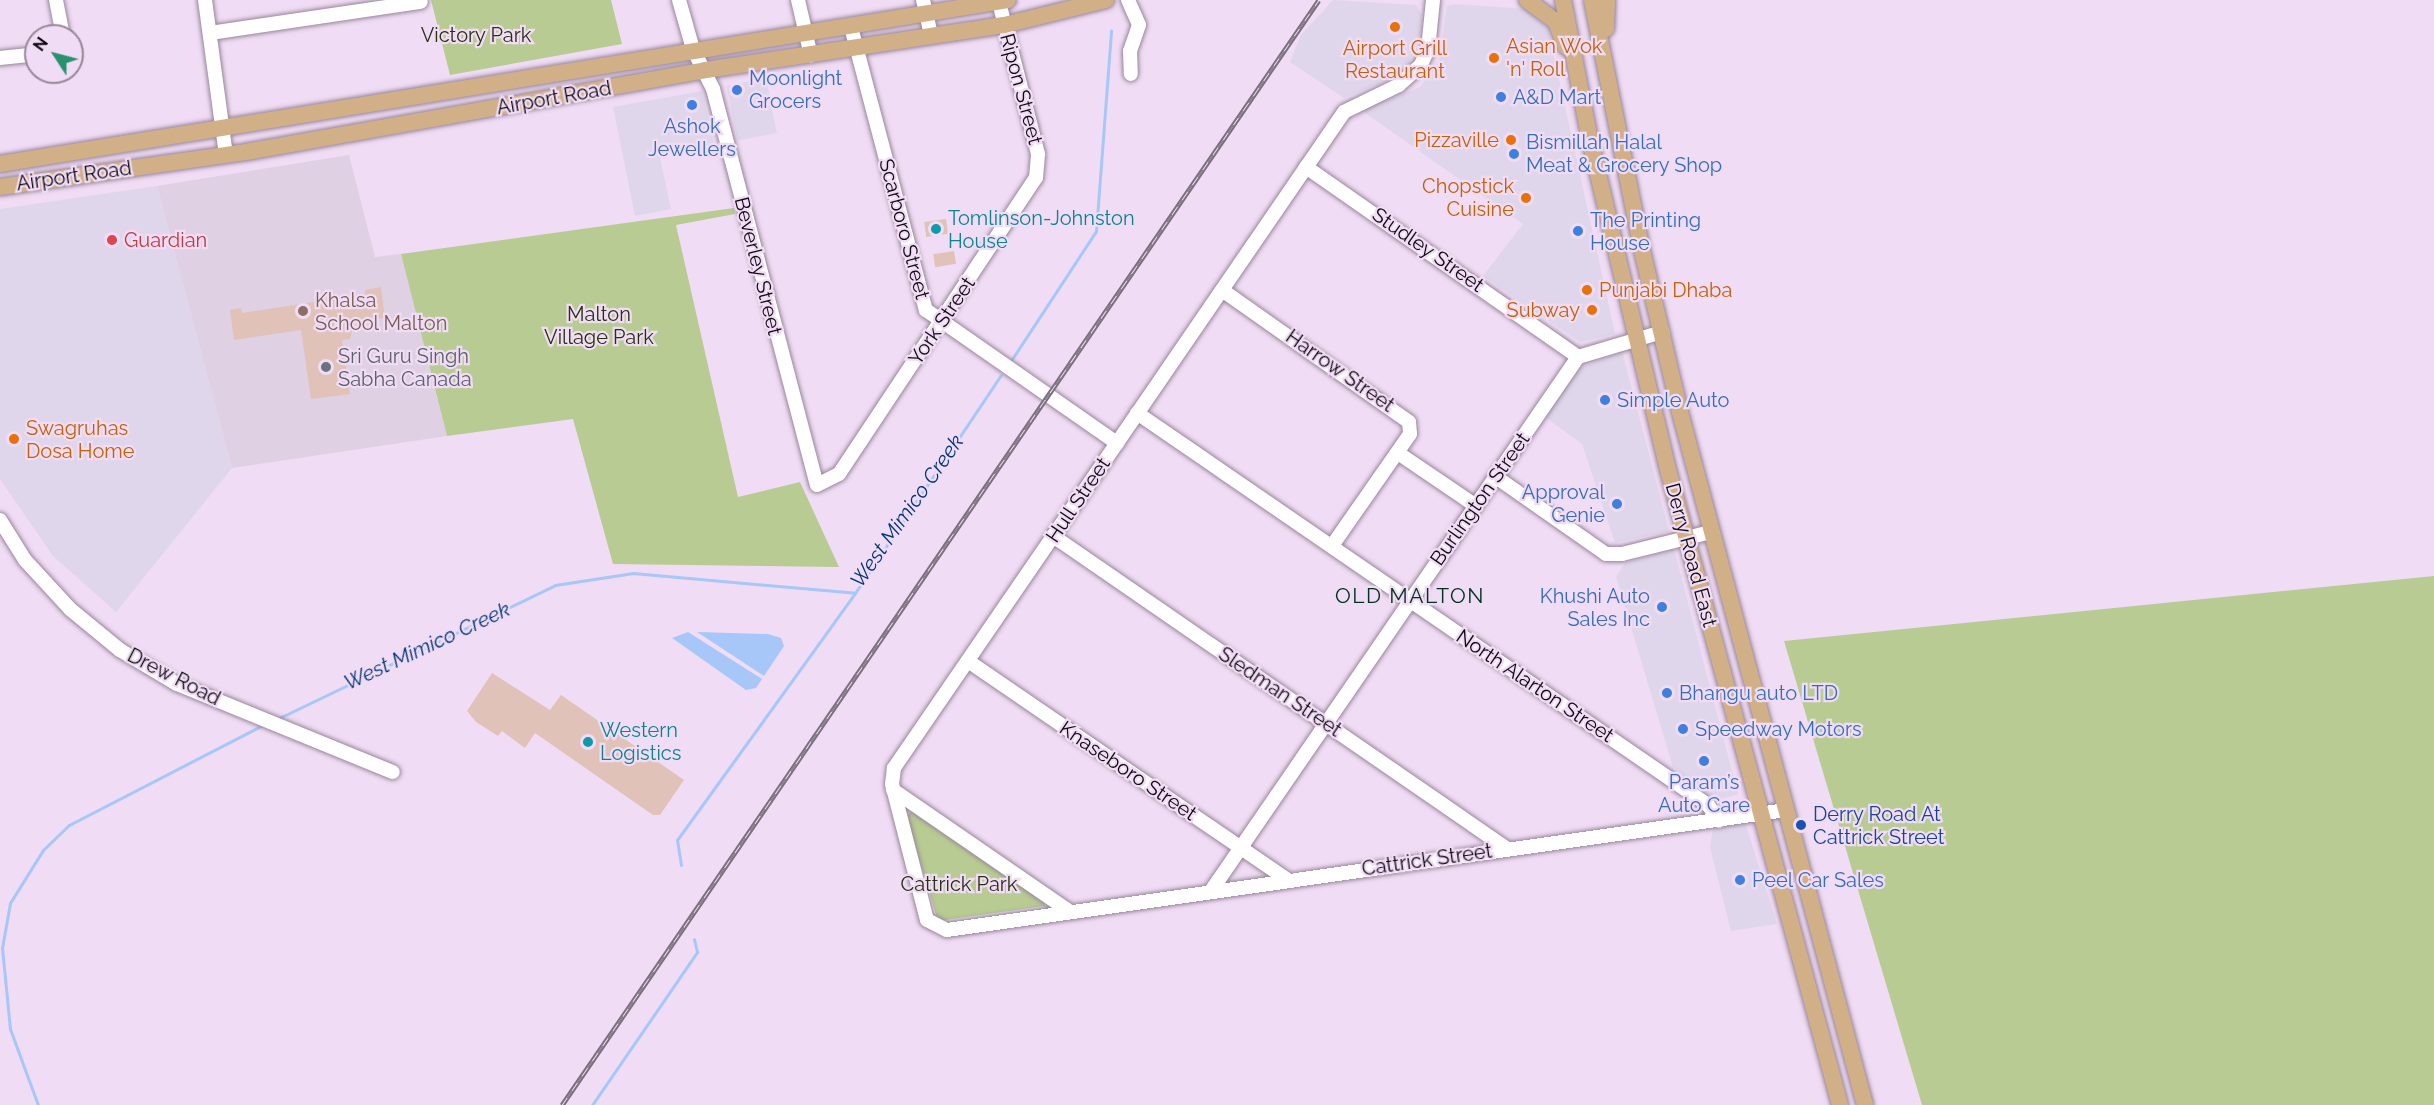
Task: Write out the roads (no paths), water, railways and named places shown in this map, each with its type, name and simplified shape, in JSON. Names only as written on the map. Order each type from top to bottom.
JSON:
[{"type":"main road","name":"Airport Road","points":[[0,187],[226,155],[706,70],[811,56],[1004,25],[1106,0]]},
{"type":"main road","points":[[1527,0],[1551,16],[1566,47],[1576,56]]},
{"type":"main road","name":"Derry Road East","points":[[1563,0],[1576,56],[1590,140],[1686,538],[1840,1105]]},
{"type":"main road","name":"Derry Road East","points":[[1592,0],[1662,332],[1711,532],[1865,1105]]},
{"type":"main road","points":[[1605,70],[1611,57],[1607,0]]},
{"type":"main road","name":"Airport Road","points":[[0,164],[469,90],[693,49],[851,27],[925,8],[1004,1]]},
{"type":"main road","points":[[469,90],[479,112]]},
{"type":"main road","points":[[358,107],[362,132]]},
{"type":"main road","points":[[1785,902],[1808,896]]},
{"type":"street","points":[[56,0],[61,24]]},
{"type":"street","points":[[205,0],[226,155]]},
{"type":"street","name":"Beverley Street","points":[[680,0],[693,49],[706,70],[816,485]]},
{"type":"street","points":[[798,0],[811,56]]},
{"type":"street","points":[[1128,0],[1139,25],[1130,51],[1131,74]]},
{"type":"street","name":"Hull Street","points":[[1069,911],[946,930],[933,927],[925,916],[893,790],[894,768],[1347,109],[1399,85],[1417,71],[1428,50],[1433,0]]},
{"type":"street","name":"Ripon Street","points":[[1004,1],[1004,25],[1038,154],[1037,175]]},
{"type":"street","points":[[210,33],[355,6],[422,2]]},
{"type":"street","points":[[925,8],[931,36]]},
{"type":"street","name":"Scarboro Street","points":[[851,27],[923,304],[940,323],[1117,443]]},
{"type":"street","points":[[0,58],[24,55]]},
{"type":"street","name":"Studley Street","points":[[1306,167],[1578,357]]},
{"type":"street","name":"York Street","points":[[816,485],[838,474],[1037,175]]},
{"type":"street","name":"Harrow Street","points":[[1222,290],[1405,416],[1410,434],[1332,546]]},
{"type":"street","points":[[1578,357],[1662,332]]},
{"type":"street","name":"Burlington Street","points":[[1211,891],[1578,357]]},
{"type":"street","name":"North Alarton Street","points":[[1137,413],[1708,805],[1719,821]]},
{"type":"street","points":[[1398,453],[1476,506]]},
{"type":"street","points":[[1496,477],[1606,554],[1622,554],[1711,532]]},
{"type":"street","name":"Drew Road","points":[[0,520],[25,560],[78,616],[163,675],[228,705],[393,772]]},
{"type":"street","name":"Sledman Street","points":[[1053,536],[1506,848]]},
{"type":"street","name":"Knaseboro Street","points":[[968,661],[1288,880]]},
{"type":"street","points":[[893,790],[1069,911]]},
{"type":"street","name":"Cattrick Street","points":[[1069,911],[1786,810]]},
{"type":"water","points":[[688,632],[762,679],[756,688],[746,690],[672,638]]},
{"type":"water","points":[[697,632],[768,634],[781,638],[784,646],[764,676]]},
{"type":"waterway","name":"West Mimico Creek","points":[[1012,359],[1096,231],[1111,31]]},
{"type":"waterway","points":[[681,865],[677,840],[855,593],[1001,375]]},
{"type":"waterway","name":"West Mimico Creek","points":[[275,720],[555,585],[633,573],[855,593]]},
{"type":"waterway","name":"West Mimico Creek","points":[[38,1105],[10,1029],[2,948],[10,903],[43,850],[69,825],[263,725]]},
{"type":"waterway","points":[[592,1105],[697,952],[694,939]]},
{"type":"railway","points":[[562,1105],[1319,0]]},
{"type":"place","name":"Airport Grill Restaurant","points":[[1395,27]]},
{"type":"place","name":"Asian Wok 'n' Roll","points":[[1494,58]]},
{"type":"place","name":"Moonlight Grocers","points":[[737,90]]},
{"type":"place","name":"A&D Mart","points":[[1501,97]]},
{"type":"place","name":"Ashok Jewellers","points":[[692,105]]},
{"type":"place","name":"Pizzaville","points":[[1511,140]]},
{"type":"place","name":"Bismillah Halal Meat & Grocery Shop","points":[[1514,154]]},
{"type":"place","name":"Chopstick Cuisine","points":[[1526,198]]},
{"type":"place","name":"Tomlinson-Johnston House","points":[[936,229]]},
{"type":"place","name":"The Printing House","points":[[1578,231]]},
{"type":"place","name":"Guardian","points":[[112,240]]},
{"type":"place","name":"Punjabi Dhaba","points":[[1587,290]]},
{"type":"place","name":"Subway","points":[[1592,310]]},
{"type":"place","name":"Khalsa School Malton","points":[[303,311]]},
{"type":"place","name":"Sri Guru Singh Sabha Canada","points":[[326,367]]},
{"type":"place","name":"Simple Auto","points":[[1605,400]]},
{"type":"place","name":"Swagruhas Dosa Home","points":[[14,439]]},
{"type":"place","name":"Approval Genie","points":[[1617,504]]},
{"type":"place","name":"Khushi Auto Sales Inc","points":[[1662,607]]},
{"type":"place","name":"Bhangu auto LTD","points":[[1667,693]]},
{"type":"place","name":"Speedway Motors","points":[[1683,729]]},
{"type":"place","name":"Western Logistics","points":[[588,742]]},
{"type":"place","name":"Param’s Auto Care","points":[[1704,761]]},
{"type":"place","name":"Derry Road At Cattrick Street","points":[[1801,825]]},
{"type":"place","name":"Peel Car Sales","points":[[1740,880]]},
{"type":"district","name":"OLD MALTON","points":[[1410,596]]},
{"type":"park label","name":"Victory Park","points":[[476,35]]},
{"type":"park label","name":"Malton Village Park","points":[[599,326]]},
{"type":"park label","name":"Cattrick Park","points":[[959,884]]}]
